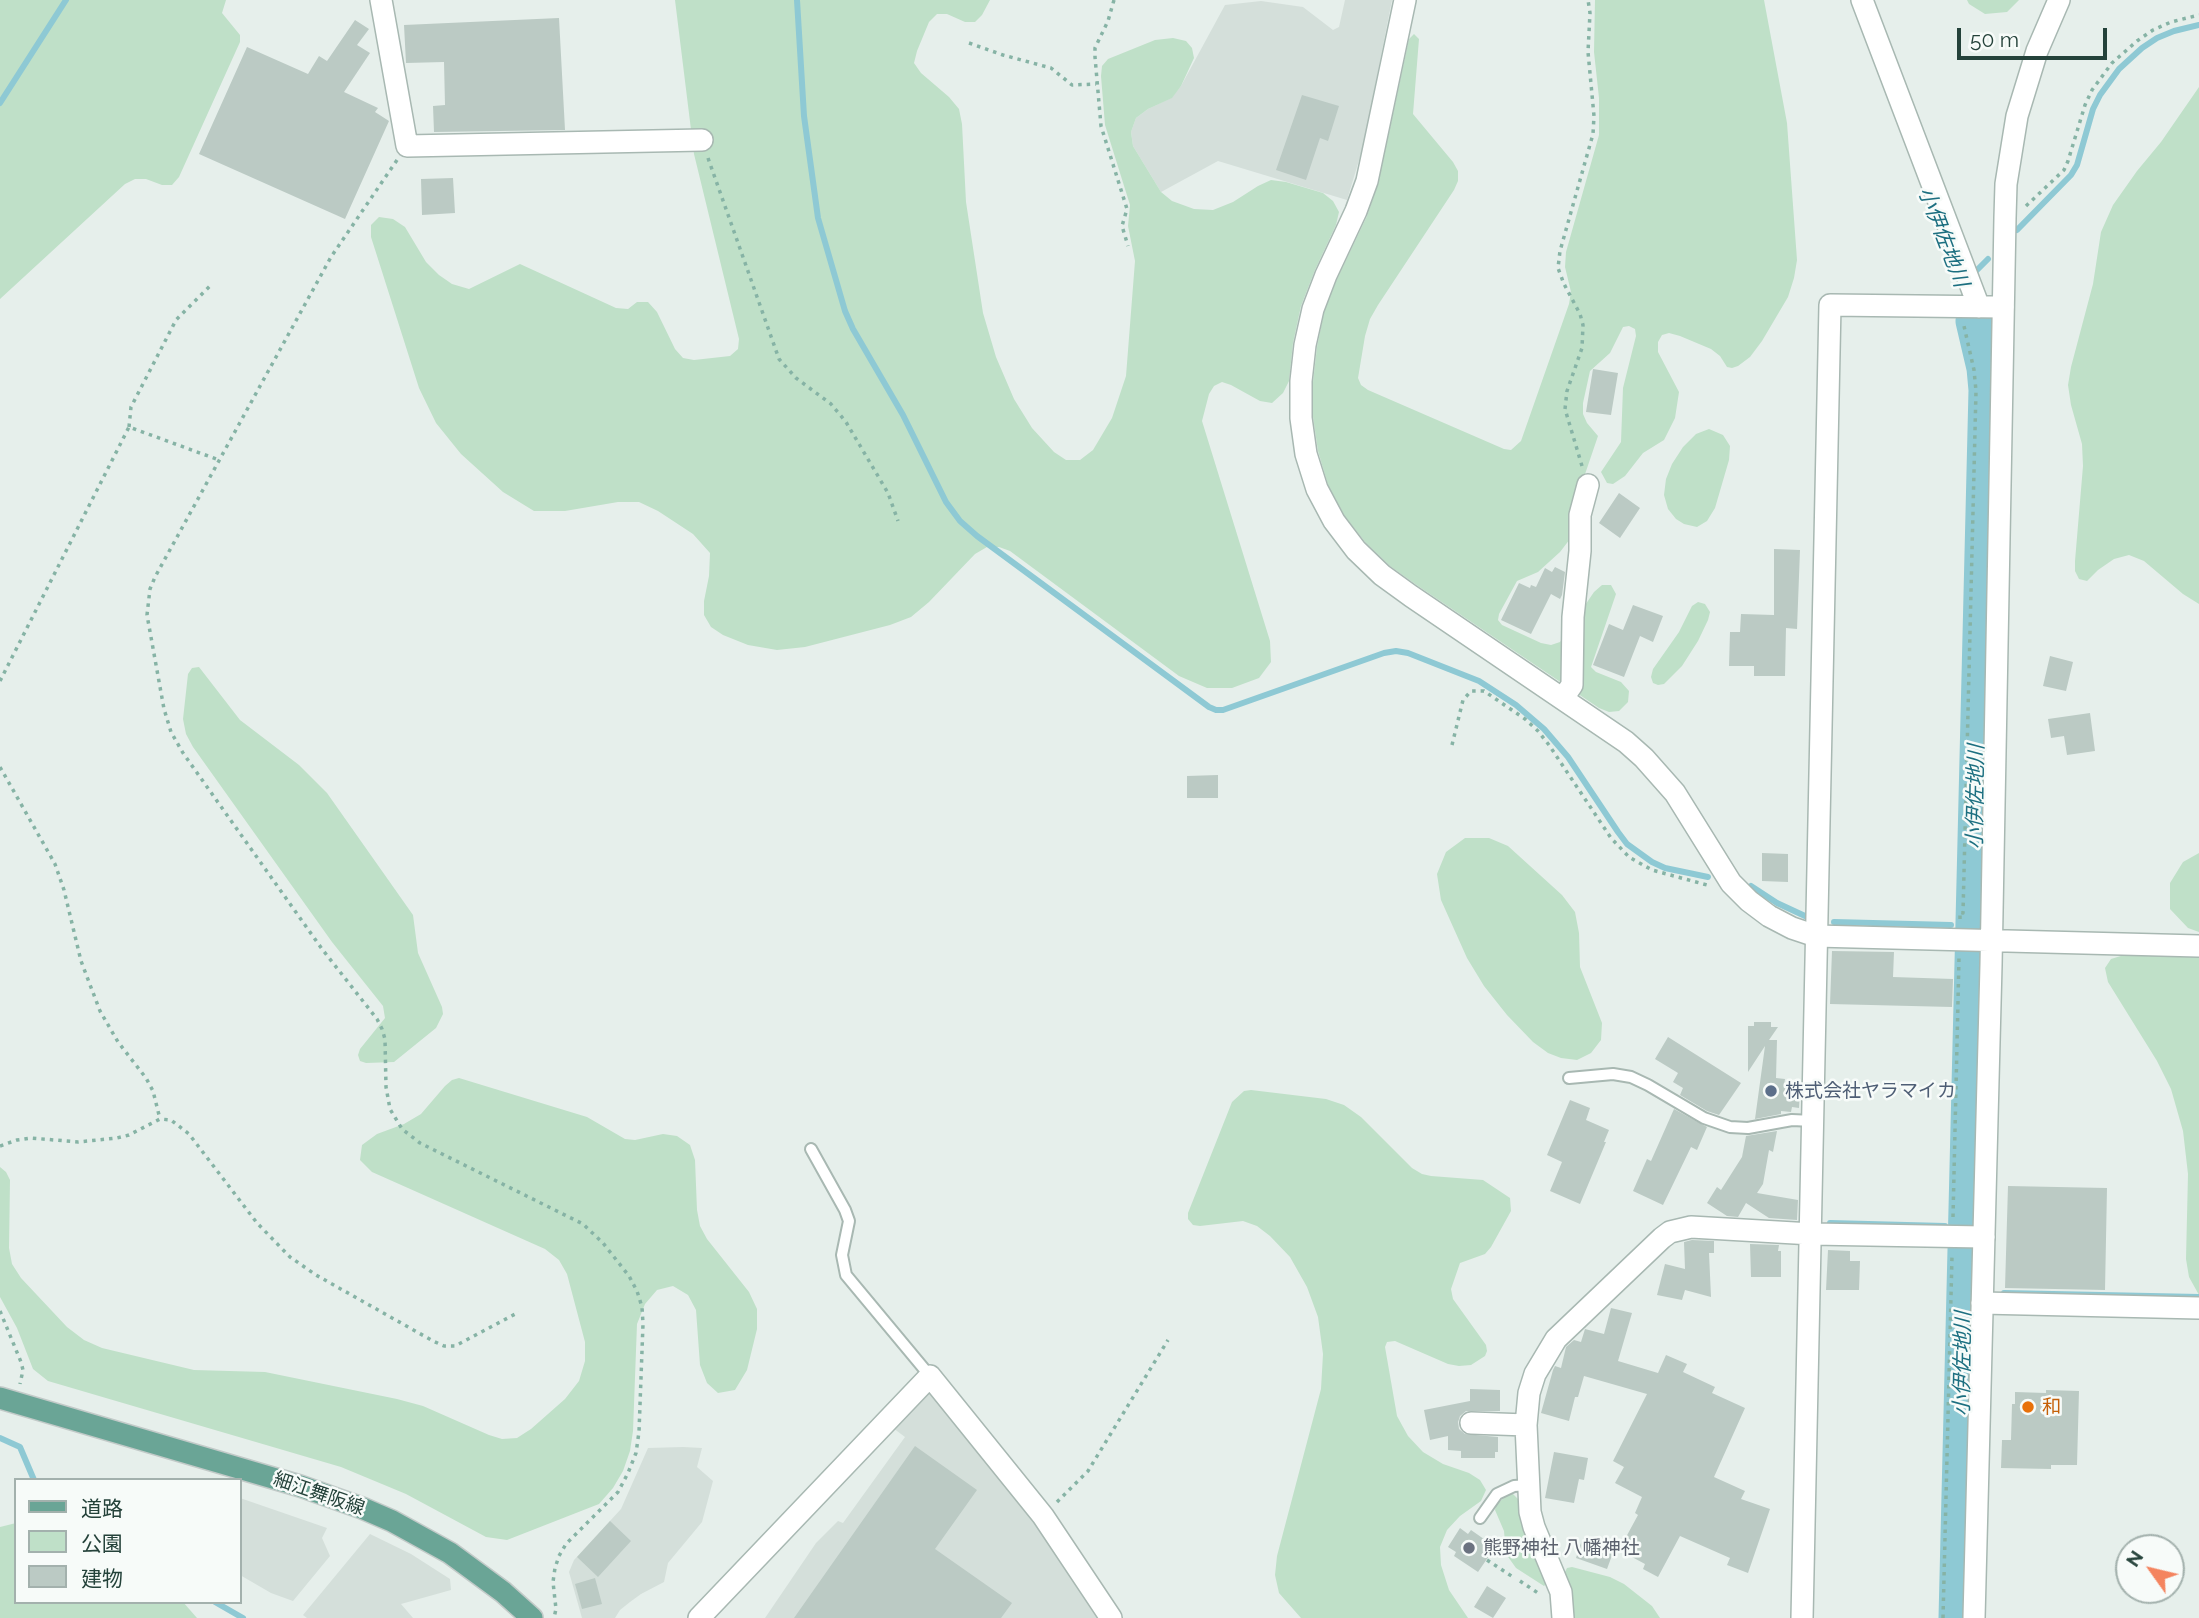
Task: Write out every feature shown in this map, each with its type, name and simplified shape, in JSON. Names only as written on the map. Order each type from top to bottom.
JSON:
[{"type":"main road","name":"細江舞阪線","points":[[7,1401],[300,1486],[362,1508],[393,1521],[450,1553],[503,1592],[532,1618]]},
{"type":"street","points":[[381,0],[407,146],[702,139]]},
{"type":"street","points":[[1405,0],[1367,181],[1313,309],[1301,381],[1301,418],[1306,454],[1317,489],[1334,521],[1356,550],[1373,567],[1411,596],[1626,743],[1661,775],[1689,812],[1729,880],[1749,901],[1792,928],[1816,936],[2199,946]]},
{"type":"street","points":[[1862,0],[1969,307]]},
{"type":"street","points":[[1974,1618],[1982,1303],[1967,1237],[1970,939],[2003,307],[2005,212],[2011,150],[2023,94],[2037,51],[2059,0]]},
{"type":"street","points":[[1802,1618],[1830,305],[2003,307]]},
{"type":"street","points":[[1563,698],[1572,685],[1573,617],[1580,551],[1580,515],[1588,485]]},
{"type":"street","points":[[1563,1618],[1561,1592],[1530,1512],[1526,1424],[1529,1393],[1535,1374],[1544,1356],[1570,1324],[1670,1232],[1691,1227],[1812,1234],[1967,1237]]},
{"type":"street","points":[[1982,1303],[2199,1308]]},
{"type":"street","points":[[699,1618],[930,1376],[1043,1516],[1111,1618]]},
{"type":"street","points":[[1471,1423],[1526,1424]]},
{"type":"lane","points":[[1569,1078],[1613,1074],[1631,1077],[1704,1118],[1730,1127],[1748,1128],[1792,1120],[1813,1121]]},
{"type":"lane","points":[[811,1149],[849,1222],[842,1255],[846,1275],[930,1376]]},
{"type":"lane","points":[[1480,1518],[1497,1494],[1514,1486],[1528,1485]]},
{"type":"path","points":[[1114,0],[1095,48],[1097,84],[1101,126],[1127,209],[1122,226],[1128,246]]},
{"type":"path","points":[[1588,0],[1588,59],[1594,116],[1592,134],[1560,251],[1559,268],[1583,325],[1581,348],[1567,391],[1565,409],[1588,485]]},
{"type":"path","points":[[2005,212],[2022,210],[2064,170],[2079,120],[2092,90],[2112,63],[2153,30],[2199,15]]},
{"type":"path","points":[[969,43],[1051,68],[1072,85],[1097,84]]},
{"type":"path","points":[[702,139],[779,359],[796,378],[831,404],[846,422],[888,493],[898,521]]},
{"type":"path","points":[[407,146],[331,257],[155,577],[148,602],[148,615],[171,732],[183,753],[322,949],[383,1028],[390,1110],[402,1129],[420,1143],[583,1224],[603,1242],[637,1291],[643,1324],[636,1453],[618,1492],[566,1544],[559,1556],[553,1582],[556,1609],[554,1618]]},
{"type":"path","points":[[0,681],[129,427],[131,407],[176,320],[211,285]]},
{"type":"path","points":[[1943,1618],[1967,1237],[1970,939],[1960,912],[1963,913],[1976,391],[1969,307]]},
{"type":"path","points":[[129,427],[219,460]]},
{"type":"path","points":[[1451,745],[1463,700],[1471,691],[1483,691],[1538,731],[1611,838],[1629,857],[1652,870],[1717,888],[1729,880]]},
{"type":"path","points":[[0,767],[55,864],[81,961],[100,1011],[118,1042],[146,1078],[153,1091],[160,1119]]},
{"type":"path","points":[[0,1146],[31,1138],[78,1142],[117,1138],[129,1135],[160,1119],[171,1120],[189,1134],[257,1223],[290,1257],[316,1275],[433,1341],[444,1346],[455,1346],[519,1312]]},
{"type":"path","points":[[0,1311],[23,1370],[7,1401]]},
{"type":"path","points":[[1043,1516],[1088,1471],[1168,1340]]},
{"type":"path","points":[[1488,1560],[1513,1577]]},
{"type":"path","points":[[1520,1581],[1543,1596]]},
{"type":"shaded area","points":[[1345,0],[1392,0],[1363,147],[1347,200],[1218,161],[1161,192],[1133,146],[1131,132],[1136,118],[1171,98],[1181,86],[1225,5],[1261,1],[1303,7],[1333,30],[1339,27]]},
{"type":"shaded area","points":[[932,1387],[1038,1519],[1103,1618],[765,1618],[816,1543],[838,1521],[843,1523],[905,1437],[893,1428]]},
{"type":"shaded area","points":[[648,1448],[702,1448],[697,1467],[713,1481],[702,1522],[668,1563],[664,1582],[630,1602],[615,1618],[582,1618],[569,1572],[574,1560],[621,1509]]},
{"type":"shaded area","points":[[242,1499],[327,1528],[322,1538],[330,1556],[293,1601],[271,1593],[242,1576]]},
{"type":"shaded area","points":[[370,1534],[411,1554],[450,1579],[451,1590],[401,1604],[413,1618],[307,1618],[303,1615]]},
{"type":"green space","points":[[0,0],[226,0],[222,13],[240,35],[240,42],[179,177],[172,185],[162,185],[146,179],[135,179],[125,184],[0,299]]},
{"type":"green space","points":[[675,0],[990,0],[975,22],[937,14],[929,22],[914,63],[959,109],[966,202],[983,313],[996,357],[1014,399],[1032,428],[1054,452],[1066,460],[1080,460],[1093,450],[1112,418],[1126,376],[1135,261],[1128,226],[1130,205],[1105,125],[1101,76],[1102,66],[1108,59],[1155,40],[1173,38],[1186,41],[1192,48],[1194,58],[1181,86],[1172,98],[1136,118],[1131,132],[1133,146],[1161,192],[1172,201],[1194,209],[1213,210],[1271,180],[1323,193],[1333,201],[1339,212],[1336,225],[1301,306],[1289,381],[1283,393],[1272,403],[1260,401],[1222,382],[1214,386],[1209,394],[1202,421],[1270,641],[1271,662],[1259,678],[1232,688],[1207,688],[1179,676],[1010,551],[999,547],[987,547],[975,554],[911,617],[805,647],[777,650],[748,645],[711,627],[704,615],[710,553],[693,534],[639,502],[618,502],[565,511],[534,511],[503,492],[461,454],[436,423],[419,388],[371,237],[371,225],[379,217],[393,219],[405,227],[426,262],[452,284],[469,289],[520,264],[616,308],[628,309],[637,302],[648,302],[657,312],[675,349],[683,358],[694,360],[730,356],[738,349],[739,339],[694,154]]},
{"type":"green space","points":[[1595,0],[1764,0],[1787,123],[1797,260],[1788,297],[1762,341],[1750,357],[1738,366],[1727,367],[1711,349],[1680,336],[1669,333],[1662,335],[1658,342],[1658,352],[1679,392],[1675,418],[1664,440],[1643,453],[1625,476],[1613,484],[1607,483],[1601,472],[1621,442],[1623,388],[1636,336],[1635,329],[1623,327],[1610,353],[1590,371],[1583,414],[1598,436],[1582,483],[1570,539],[1538,572],[1517,581],[1498,620],[1502,625],[1551,645],[1560,642],[1594,592],[1602,585],[1611,585],[1616,594],[1591,667],[1596,672],[1621,682],[1629,691],[1628,702],[1619,711],[1609,712],[1599,708],[1418,586],[1390,566],[1365,542],[1344,515],[1328,485],[1318,451],[1313,417],[1313,382],[1324,312],[1367,216],[1378,184],[1409,39],[1414,34],[1419,39],[1413,114],[1453,162],[1458,171],[1458,181],[1370,319],[1358,378],[1361,385],[1368,390],[1504,449],[1511,450],[1521,441],[1569,304],[1571,292],[1565,267],[1566,252],[1599,135],[1599,98],[1594,52]]},
{"type":"green space","points":[[1967,0],[2019,0],[2007,12],[1985,14]]},
{"type":"green space","points":[[2199,87],[2199,604],[2144,561],[2129,555],[2114,559],[2087,581],[2079,579],[2075,571],[2075,561],[2083,466],[2082,444],[2068,385],[2093,284],[2101,232],[2113,205]]},
{"type":"green space","points":[[1709,429],[1723,435],[1730,446],[1729,460],[1715,508],[1707,521],[1697,527],[1676,519],[1668,509],[1664,495],[1666,479],[1683,447],[1696,434]]},
{"type":"green space","points":[[1698,602],[1705,604],[1710,612],[1698,641],[1682,666],[1664,684],[1653,683],[1653,669],[1679,632],[1692,606]]},
{"type":"green space","points":[[199,667],[240,720],[299,765],[327,793],[413,915],[418,953],[443,1014],[436,1028],[394,1062],[360,1061],[360,1049],[385,1018],[383,1006],[332,942],[186,734],[183,719],[188,674],[192,668]]},
{"type":"green space","points":[[1465,838],[1489,838],[1508,846],[1562,895],[1575,912],[1580,967],[1602,1023],[1601,1040],[1591,1053],[1577,1060],[1561,1058],[1548,1053],[1533,1042],[1484,986],[1467,958],[1441,900],[1437,874],[1446,852]]},
{"type":"green space","points":[[2199,853],[2199,932],[2188,928],[2170,909],[2170,883],[2183,862]]},
{"type":"green space","points":[[2124,955],[2199,956],[2199,1295],[2189,1277],[2186,1259],[2188,1174],[2183,1131],[2171,1089],[2157,1061],[2108,982],[2105,968],[2111,959]]},
{"type":"green space","points":[[459,1078],[587,1117],[625,1139],[635,1140],[663,1134],[677,1136],[690,1145],[695,1160],[700,1226],[707,1239],[749,1292],[757,1309],[757,1329],[747,1370],[735,1390],[718,1393],[707,1383],[700,1365],[696,1310],[688,1295],[673,1286],[657,1290],[645,1304],[637,1324],[630,1451],[623,1471],[599,1504],[507,1540],[486,1537],[406,1494],[341,1467],[48,1381],[33,1369],[17,1328],[0,1297],[0,1167],[10,1180],[9,1248],[12,1264],[21,1278],[67,1327],[84,1340],[102,1348],[194,1370],[265,1372],[397,1399],[423,1406],[502,1439],[517,1438],[531,1429],[565,1399],[579,1381],[585,1361],[585,1342],[567,1274],[559,1260],[545,1249],[372,1172],[360,1160],[362,1145],[377,1134],[421,1114],[445,1086]]},
{"type":"green space","points":[[1244,1091],[1326,1099],[1344,1105],[1361,1117],[1412,1168],[1422,1174],[1483,1180],[1510,1198],[1511,1211],[1491,1247],[1485,1254],[1460,1263],[1451,1289],[1453,1299],[1486,1345],[1485,1356],[1471,1365],[1459,1366],[1448,1364],[1395,1341],[1387,1342],[1385,1347],[1397,1416],[1408,1436],[1423,1452],[1480,1480],[1486,1490],[1481,1501],[1460,1516],[1447,1530],[1440,1547],[1441,1565],[1449,1590],[1468,1618],[1301,1618],[1279,1593],[1275,1575],[1277,1556],[1321,1389],[1323,1354],[1318,1317],[1307,1287],[1290,1257],[1257,1226],[1243,1221],[1200,1226],[1193,1225],[1188,1219],[1188,1213],[1232,1102]]},
{"type":"green space","points":[[1508,1494],[1513,1494],[1520,1501],[1547,1583],[1544,1586],[1516,1568],[1506,1554],[1504,1531],[1495,1510],[1496,1505]]},
{"type":"green space","points":[[14,1524],[14,1604],[185,1604],[197,1618],[0,1618],[0,1527]]},
{"type":"green space","points":[[1572,1567],[1610,1577],[1624,1584],[1652,1606],[1660,1618],[1572,1618],[1565,1572]]},
{"type":"building","points":[[559,18],[565,130],[434,132],[433,106],[445,105],[444,62],[406,63],[404,25]]},
{"type":"building","points":[[355,20],[369,29],[357,45],[370,53],[344,92],[378,108],[375,112],[389,121],[345,219],[199,154],[247,47],[308,74],[319,56],[327,61]]},
{"type":"building","points":[[1302,95],[1339,106],[1328,141],[1320,138],[1306,180],[1276,170]]},
{"type":"building","points":[[453,178],[455,213],[422,215],[421,179]]},
{"type":"building","points":[[1593,369],[1618,373],[1611,415],[1586,412]]},
{"type":"building","points":[[1619,493],[1640,508],[1620,538],[1599,523]]},
{"type":"building","points":[[1774,549],[1800,550],[1797,629],[1786,628],[1785,676],[1754,676],[1754,666],[1729,666],[1730,632],[1740,632],[1741,614],[1774,615]]},
{"type":"building","points":[[1555,567],[1565,572],[1562,595],[1560,599],[1551,594],[1531,634],[1501,620],[1519,583],[1530,588],[1531,585],[1536,587],[1545,568],[1552,572]]},
{"type":"building","points":[[1633,605],[1663,616],[1653,642],[1640,636],[1624,677],[1593,665],[1609,624],[1623,630]]},
{"type":"building","points":[[2050,656],[2073,662],[2066,691],[2043,686]]},
{"type":"building","points":[[2090,713],[2095,751],[2067,755],[2064,736],[2051,738],[2048,719]]},
{"type":"building","points":[[1218,775],[1218,798],[1187,798],[1187,776]]},
{"type":"building","points":[[1762,853],[1788,854],[1788,882],[1762,881]]},
{"type":"building","points":[[1832,951],[1894,952],[1893,977],[1953,979],[1952,1007],[1830,1004]]},
{"type":"building","points":[[1754,1022],[1771,1022],[1771,1027],[1778,1027],[1769,1040],[1777,1040],[1776,1078],[1785,1079],[1784,1086],[1800,1088],[1799,1108],[1792,1107],[1791,1112],[1781,1111],[1781,1114],[1755,1119],[1765,1046],[1748,1072],[1748,1026],[1754,1026]]},
{"type":"building","points":[[1668,1037],[1741,1083],[1719,1115],[1680,1095],[1683,1088],[1673,1082],[1678,1073],[1655,1059]]},
{"type":"building","points":[[1570,1100],[1590,1108],[1586,1120],[1609,1130],[1580,1204],[1550,1191],[1562,1162],[1547,1155]]},
{"type":"building","points":[[1674,1109],[1707,1127],[1697,1150],[1691,1147],[1663,1205],[1633,1191],[1647,1159],[1651,1161]]},
{"type":"building","points":[[1777,1131],[1773,1152],[1769,1150],[1763,1184],[1757,1193],[1798,1200],[1797,1220],[1769,1218],[1746,1203],[1738,1217],[1727,1216],[1707,1203],[1717,1187],[1721,1190],[1742,1157],[1746,1136]]},
{"type":"building","points":[[2008,1186],[2107,1188],[2105,1290],[2005,1288]]},
{"type":"building","points":[[1714,1241],[1714,1253],[1709,1253],[1711,1297],[1685,1290],[1682,1300],[1657,1295],[1665,1264],[1685,1269],[1684,1242]]},
{"type":"building","points":[[1750,1244],[1779,1245],[1781,1277],[1751,1277]]},
{"type":"building","points":[[1828,1250],[1850,1251],[1850,1261],[1860,1261],[1859,1290],[1826,1290]]},
{"type":"building","points":[[1611,1308],[1632,1313],[1618,1361],[1658,1373],[1666,1355],[1687,1364],[1683,1372],[1715,1387],[1712,1393],[1745,1408],[1714,1477],[1745,1491],[1741,1499],[1770,1509],[1748,1573],[1727,1565],[1730,1558],[1680,1536],[1658,1577],[1643,1569],[1645,1564],[1619,1550],[1638,1515],[1635,1513],[1642,1497],[1615,1483],[1624,1467],[1613,1461],[1647,1394],[1584,1376],[1569,1421],[1541,1413],[1553,1370],[1555,1366],[1561,1368],[1566,1347],[1574,1340],[1581,1342],[1585,1329],[1604,1334]]},
{"type":"building","points":[[1470,1389],[1500,1390],[1500,1411],[1466,1411],[1458,1422],[1459,1429],[1465,1434],[1498,1437],[1498,1452],[1495,1452],[1495,1458],[1461,1458],[1461,1451],[1448,1450],[1448,1436],[1430,1440],[1424,1410],[1470,1401]]},
{"type":"building","points":[[2046,1390],[2079,1391],[2077,1465],[2051,1465],[2051,1469],[2001,1468],[2002,1440],[2011,1440],[2015,1392],[2046,1393]]},
{"type":"building","points":[[915,1446],[977,1490],[935,1549],[1012,1603],[1001,1618],[794,1618]]},
{"type":"building","points":[[1554,1452],[1588,1458],[1584,1480],[1579,1479],[1574,1503],[1545,1498]]},
{"type":"building","points":[[610,1521],[631,1541],[598,1577],[577,1557]]},
{"type":"building","name":"熊野神社 八幡神社","points":[[1460,1528],[1468,1534],[1471,1530],[1491,1544],[1487,1550],[1491,1553],[1478,1572],[1454,1556],[1456,1552],[1448,1547]]},
{"type":"building","points":[[1582,1540],[1614,1550],[1607,1569],[1576,1558]]},
{"type":"building","points":[[595,1578],[602,1604],[582,1609],[575,1584]]},
{"type":"building","points":[[1487,1586],[1506,1598],[1493,1618],[1474,1607]]},
{"type":"waterway","points":[[0,103],[66,0]]},
{"type":"waterway","points":[[797,0],[804,116],[818,218],[845,311],[903,415],[946,502],[960,521],[1216,710],[1223,710],[1396,651],[1408,653],[1479,681],[1516,705],[1544,729],[1568,757],[1627,844],[1665,868],[1708,877]]},
{"type":"waterway","points":[[2017,230],[2071,175],[2077,165],[2093,109],[2119,69],[2157,38],[2199,25]]},
{"type":"waterway","points":[[1975,272],[1988,259]]},
{"type":"waterway","name":"小伊佐地川","points":[[1970,309],[1974,321]]},
{"type":"waterway","name":"小伊佐地川","points":[[1957,1618],[1987,390],[1985,368],[1974,321]]},
{"type":"waterway","points":[[1751,886],[1777,903],[1805,916]]},
{"type":"waterway","points":[[1834,922],[1951,925]]},
{"type":"waterway","points":[[1966,925],[1973,925]]},
{"type":"waterway","points":[[1830,1223],[1945,1226]]},
{"type":"waterway","points":[[2004,1293],[2199,1297]]},
{"type":"waterway","points":[[0,1438],[20,1447],[33,1478]]},
{"type":"waterway","points":[[218,1604],[243,1618]]},
{"type":"place","name":"株式会社ヤラマイカ","points":[[1771,1091]]},
{"type":"place","name":"和","points":[[2028,1407]]},
{"type":"place","name":"熊野神社 八幡神社","points":[[1469,1548]]}]
